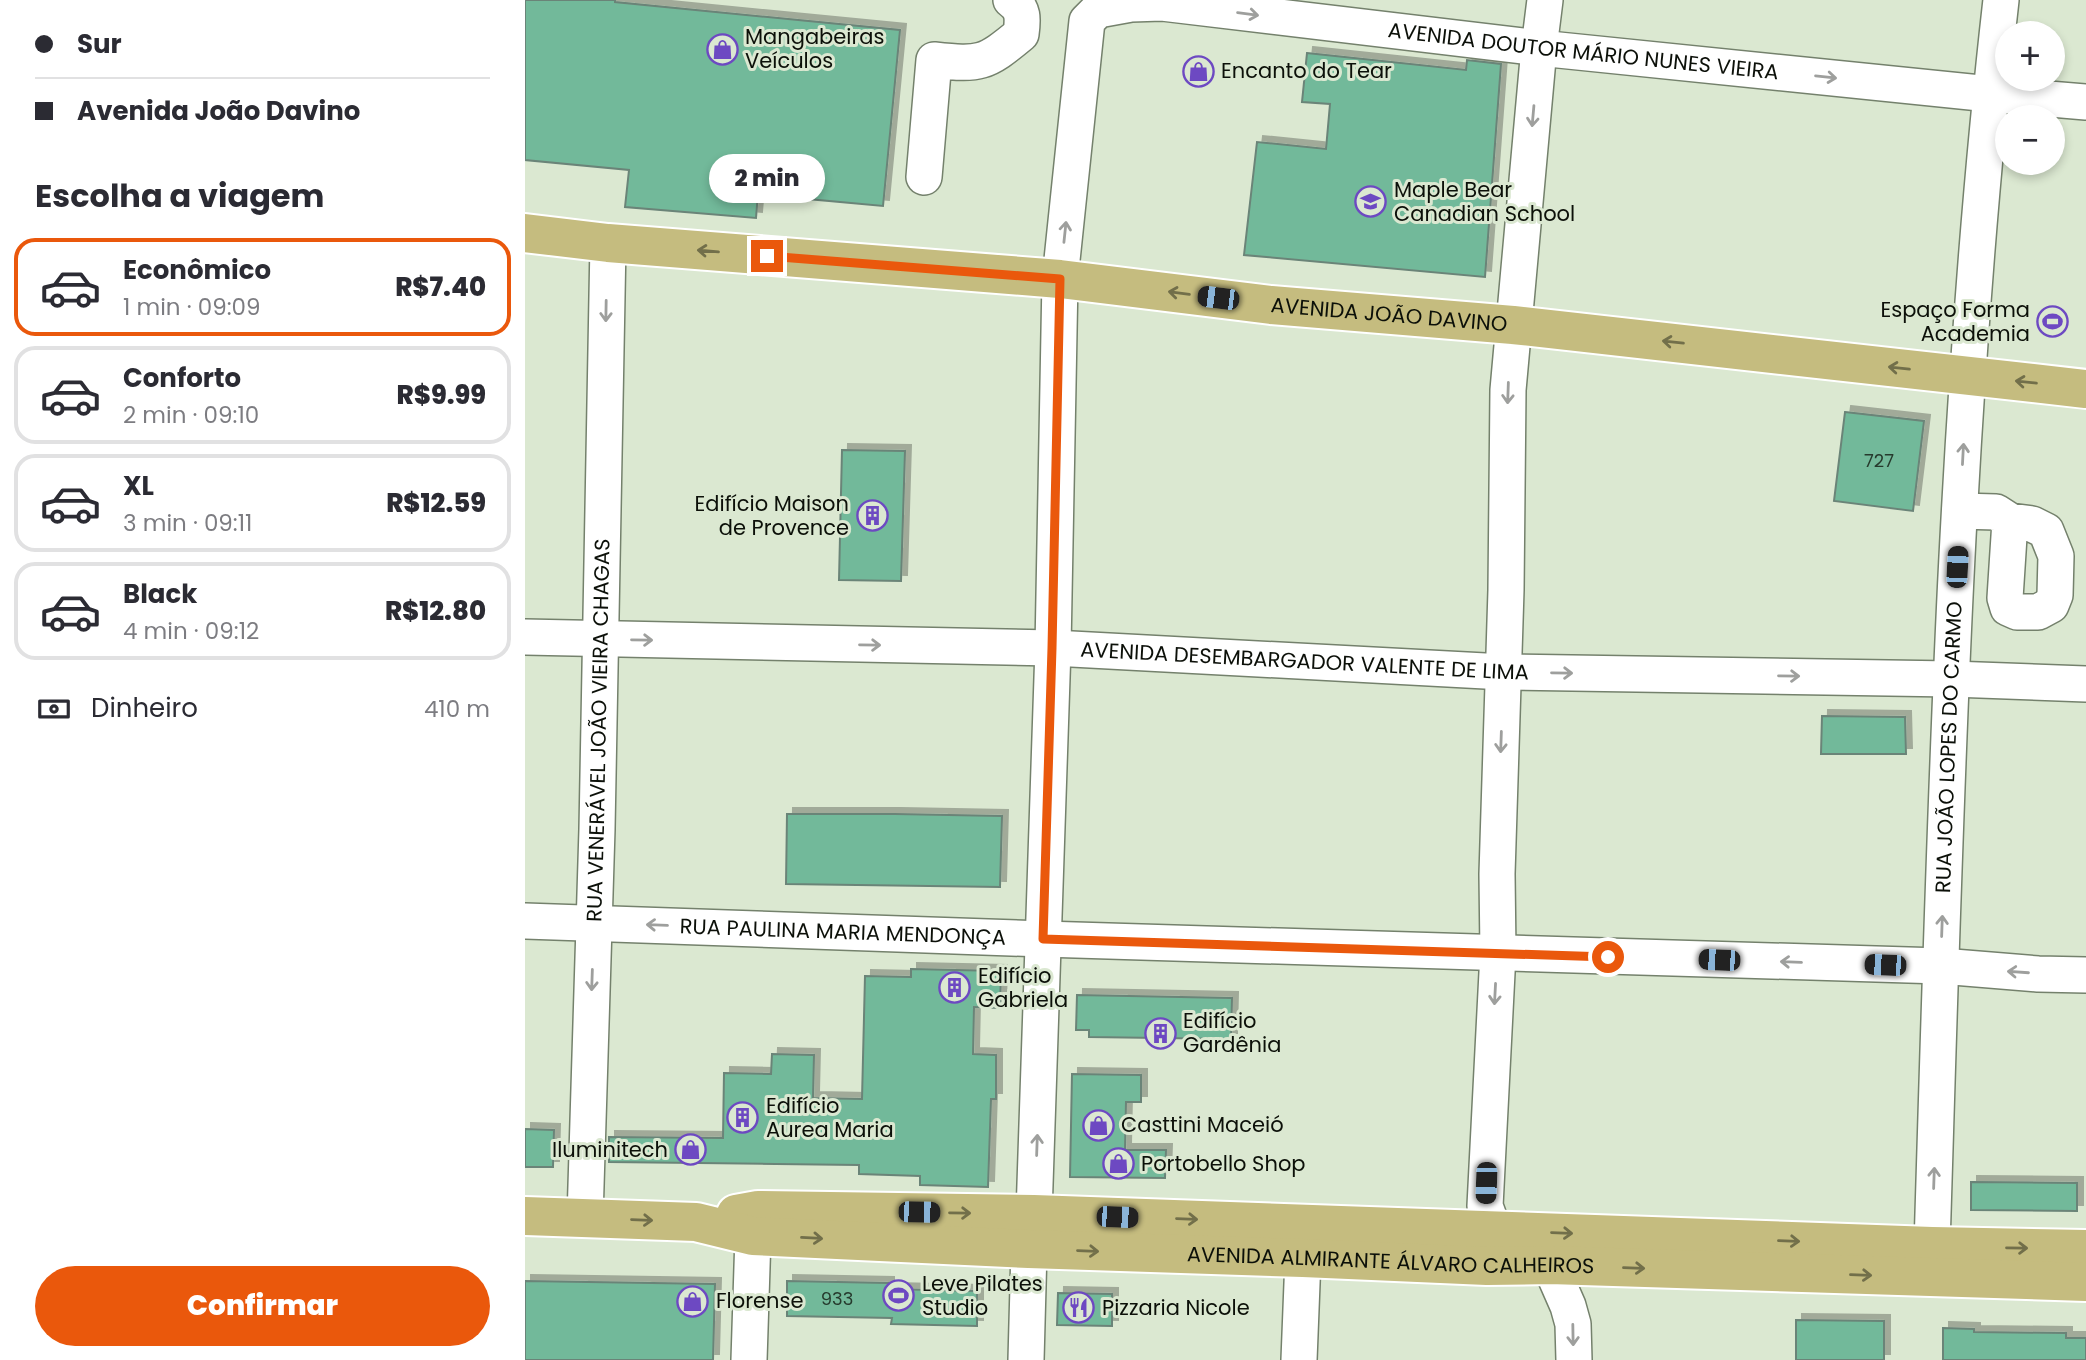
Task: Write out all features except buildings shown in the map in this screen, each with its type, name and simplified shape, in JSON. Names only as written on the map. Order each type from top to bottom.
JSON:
[{"type":"main road","name":"AVENIDA JOÃO DAVINO","points":[[525,233],[608,243],[1060,279],[1271,304],[1513,324],[2086,389]]},
{"type":"main road","name":"AVENIDA ALMIRANTE ÁLVARO CALHEIROS","points":[[697,1222],[758,1210],[1032,1231],[1303,1258],[1487,1266],[1550,1265],[2086,1282]]},
{"type":"main road","name":"AVENIDA ALMIRANTE ÁLVARO CALHEIROS","points":[[525,1216],[697,1222],[754,1236],[1032,1231],[1494,1231],[2086,1250]]},
{"type":"street","points":[[925,177],[934,60],[970,64],[996,55],[1021,34],[1023,14],[1011,0]]},
{"type":"street","points":[[1545,0],[1508,390],[1504,673],[1497,874],[1498,953],[1485,1206],[1494,1231],[1550,1265],[1573,1324],[1574,1360]]},
{"type":"street","name":"RUA JOÃO LOPES DO CARMO","points":[[1932,1247],[1959,511],[1967,375],[1990,94],[2001,0]]},
{"type":"street","name":"AVENIDA DOUTOR MÁRIO NUNES VIEIRA","points":[[1060,279],[1087,21],[1098,10],[1131,4],[1161,3],[1539,48],[2086,102]]},
{"type":"street","name":"RUA VENERÁVEL JOÃO VIEIRA CHAGAS","points":[[585,1218],[608,243]]},
{"type":"street","points":[[1025,1360],[1043,939],[1060,279]]},
{"type":"street","points":[[1959,511],[1996,512],[2010,521]]},
{"type":"street","name":"AVENIDA DESEMBARGADOR VALENTE DE LIMA","points":[[525,637],[1052,648],[1504,673],[1952,679],[2086,684]]},
{"type":"street","name":"RUA PAULINA MARIA MENDONÇA","points":[[525,920],[1043,939],[1941,966],[2086,975]]},
{"type":"street","points":[[749,1360],[754,1236]]},
{"type":"street","points":[[1299,1360],[1303,1258]]},
{"type":"place","name":"Mangabeiras Veículos","points":[[722,49]]},
{"type":"place","name":"Encanto do Tear","points":[[1198,71]]},
{"type":"place","name":"Maple Bear Canadian School","points":[[1371,202]]},
{"type":"place","name":"Espaço Forma Academia","points":[[2053,322]]},
{"type":"place","name":"Edifício Maison de Provence","points":[[872,516]]},
{"type":"place","name":"Edifício Gabriela","points":[[955,988]]},
{"type":"place","name":"Edifício Gardênia","points":[[1160,1033]]},
{"type":"place","name":"Edifício Aurea Maria","points":[[743,1118]]},
{"type":"place","name":"Casttini Maceió","points":[[1098,1125]]},
{"type":"place","name":"Iluminitech","points":[[691,1150]]},
{"type":"place","name":"Portobello Shop","points":[[1118,1164]]},
{"type":"place","name":"Leve Pilates Studio","points":[[899,1296]]},
{"type":"place","name":"Florense","points":[[693,1301]]},
{"type":"place","name":"Pizzaria Nicole","points":[[1079,1308]]},
{"type":"route","points":[[767,256],[1060,279],[1043,939],[1608,957]]}]
